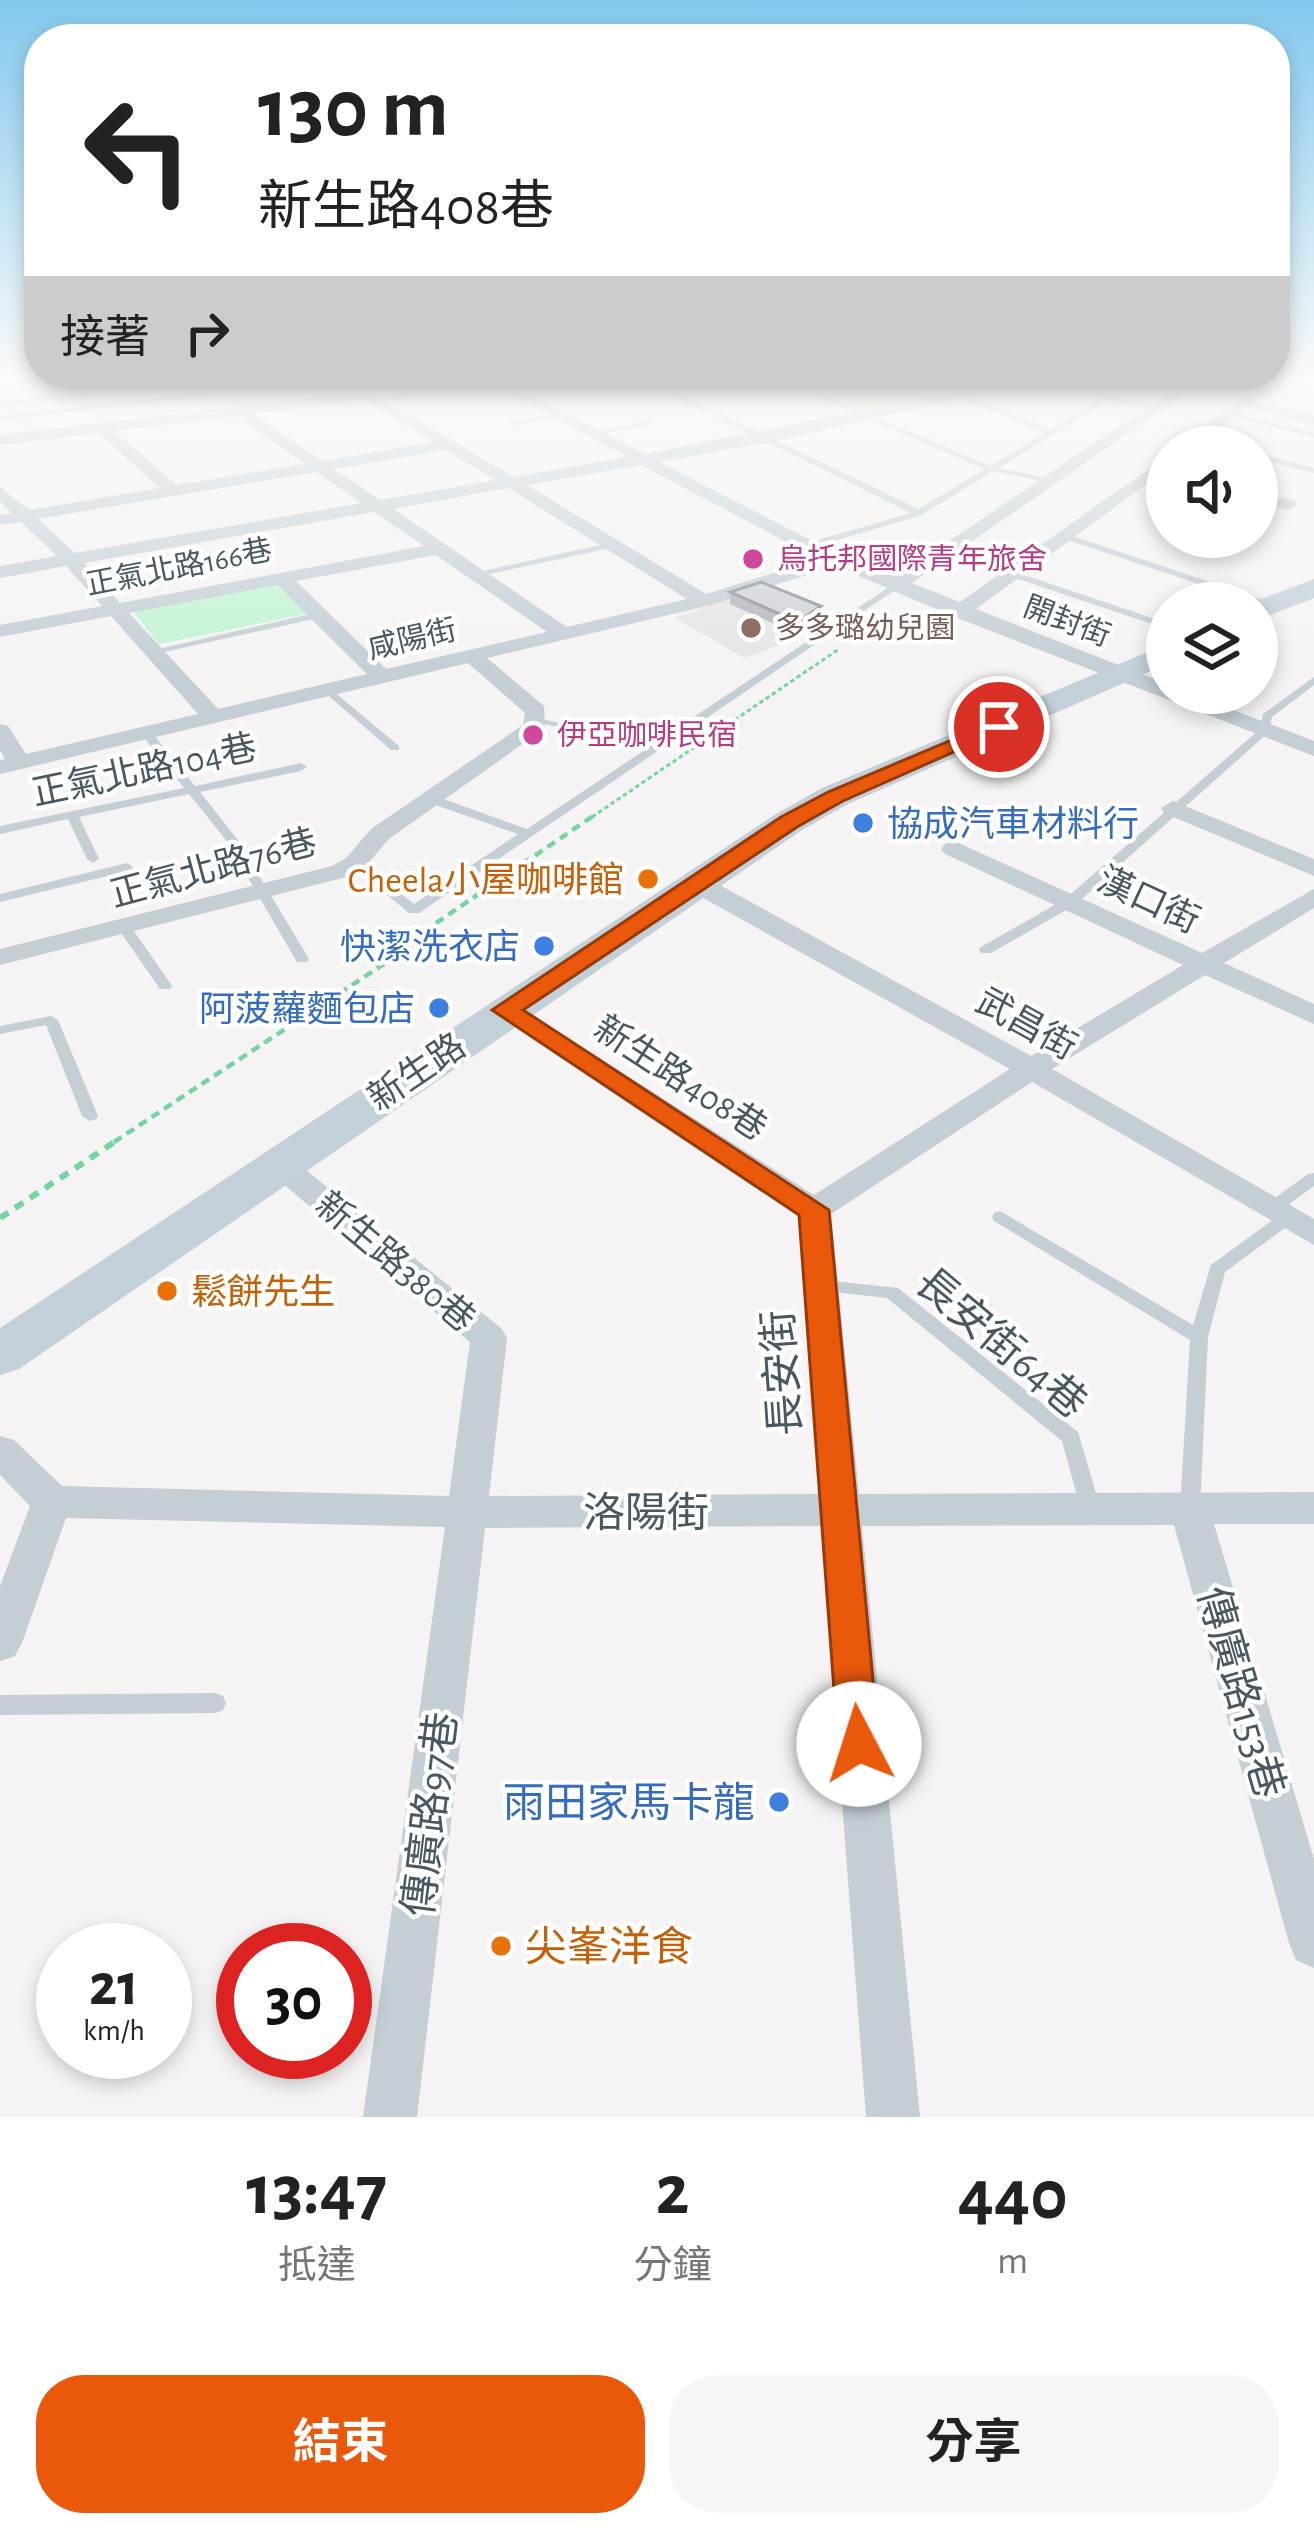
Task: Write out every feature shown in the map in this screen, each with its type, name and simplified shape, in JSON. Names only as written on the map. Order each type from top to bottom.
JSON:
[{"type":"street","points":[[155,474],[174,490]]},
{"type":"street","points":[[0,520],[272,474]]},
{"type":"street","points":[[330,474],[562,633]]},
{"type":"street","points":[[499,474],[704,601]]},
{"type":"street","points":[[0,572],[559,474]]},
{"type":"street","name":"開封街","points":[[671,474],[836,560],[1146,684]]},
{"type":"street","points":[[895,586],[1060,474]]},
{"type":"street","points":[[959,612],[1146,481]]},
{"type":"street","points":[[0,492],[70,559],[212,716]]},
{"type":"street","points":[[1278,503],[1288,506]]},
{"type":"street","name":"正氣北路166巷","points":[[0,631],[439,548]]},
{"type":"street","name":"咸陽街","points":[[9,764],[704,601],[836,560]]},
{"type":"street","points":[[281,578],[382,677]]},
{"type":"street","points":[[1278,602],[1314,588]]},
{"type":"street","points":[[471,656],[536,711],[537,719]]},
{"type":"street","name":"新生路","points":[[0,1354],[506,1010],[836,796],[1146,663]]},
{"type":"street","name":"開封街","points":[[1222,714],[1314,749]]},
{"type":"street","name":"正氣北路76巷","points":[[0,957],[324,878],[355,863],[380,834],[525,735],[537,719]]},
{"type":"street","points":[[0,731],[9,764]]},
{"type":"street","points":[[1174,808],[1314,868]]},
{"type":"street","name":"漢口街","points":[[954,849],[1314,1016]]},
{"type":"street","name":"武昌街","points":[[698,884],[1314,1234]]},
{"type":"street","points":[[814,1210],[1314,897]]},
{"type":"street","name":"新生路408巷","points":[[506,1010],[814,1210]]},
{"type":"street","name":"新生路380巷","points":[[279,1164],[489,1338],[468,1512]]},
{"type":"street","name":"長安街","points":[[814,1210],[893,2117]]},
{"type":"street","points":[[0,1451],[52,1502],[0,1643]]},
{"type":"street","name":"洛陽街","points":[[52,1502],[468,1512],[1314,1508]]},
{"type":"street","name":"傳廣路153巷","points":[[1190,1510],[1314,1943]]},
{"type":"street","name":"傳廣路97巷","points":[[390,2117],[468,1512]]},
{"type":"lane","points":[[839,474],[919,513]]},
{"type":"lane","points":[[807,546],[919,513],[979,474]]},
{"type":"lane","points":[[1013,474],[1048,482]]},
{"type":"lane","points":[[1067,537],[1192,582]]},
{"type":"lane","points":[[476,574],[614,545]]},
{"type":"lane","points":[[1012,574],[1146,619]]},
{"type":"lane","points":[[355,863],[414,910],[895,586]]},
{"type":"lane","points":[[155,651],[319,615]]},
{"type":"lane","points":[[986,950],[1070,902],[1264,730],[1267,716],[1314,680]]},
{"type":"lane","points":[[327,689],[395,748]]},
{"type":"lane","points":[[537,719],[656,748]]},
{"type":"lane","points":[[146,732],[231,839],[302,959]]},
{"type":"lane","name":"正氣北路104巷","points":[[0,830],[301,767]]},
{"type":"lane","points":[[431,799],[530,834]]},
{"type":"lane","points":[[72,815],[93,859]]},
{"type":"lane","points":[[0,898],[128,867]]},
{"type":"lane","points":[[124,928],[165,986]]},
{"type":"lane","points":[[0,1030],[51,1020],[90,1116]]},
{"type":"lane","points":[[1190,1510],[1199,1337],[1217,1269],[1314,1178]]},
{"type":"lane","points":[[1000,1217],[1199,1337]]},
{"type":"lane","name":"長安街64巷","points":[[820,1286],[892,1292],[1071,1437],[1091,1510]]},
{"type":"lane","points":[[0,1705],[215,1703]]},
{"type":"path","points":[[0,1218],[411,946],[442,919],[849,641]]},
{"type":"shaded area","name":"多多璐幼兒園","points":[[763,587],[828,615],[794,639],[745,658],[675,618]]},
{"type":"green space","points":[[274,583],[306,614],[159,644],[132,610]]},
{"type":"building","points":[[761,582],[821,606],[798,622],[730,592]]},
{"type":"place","name":"烏托邦國際青年旅舍","points":[[753,559]]},
{"type":"place","name":"多多璐幼兒園","points":[[751,628]]},
{"type":"place","name":"伊亞咖啡民宿","points":[[533,735]]},
{"type":"place","name":"協成汽車材料行","points":[[863,823]]},
{"type":"place","name":"Cheela小屋咖啡館","points":[[648,879]]},
{"type":"place","name":"快潔洗衣店","points":[[544,946]]},
{"type":"place","name":"阿菠蘿麵包店","points":[[439,1008]]},
{"type":"place","name":"鬆餅先生","points":[[167,1291]]},
{"type":"place","name":"雨田家馬卡龍","points":[[779,1802]]},
{"type":"place","name":"尖峯洋食","points":[[501,1946]]},
{"type":"route","points":[[859,1744],[814,1210],[506,1010],[789,822],[836,796],[999,727]]}]
